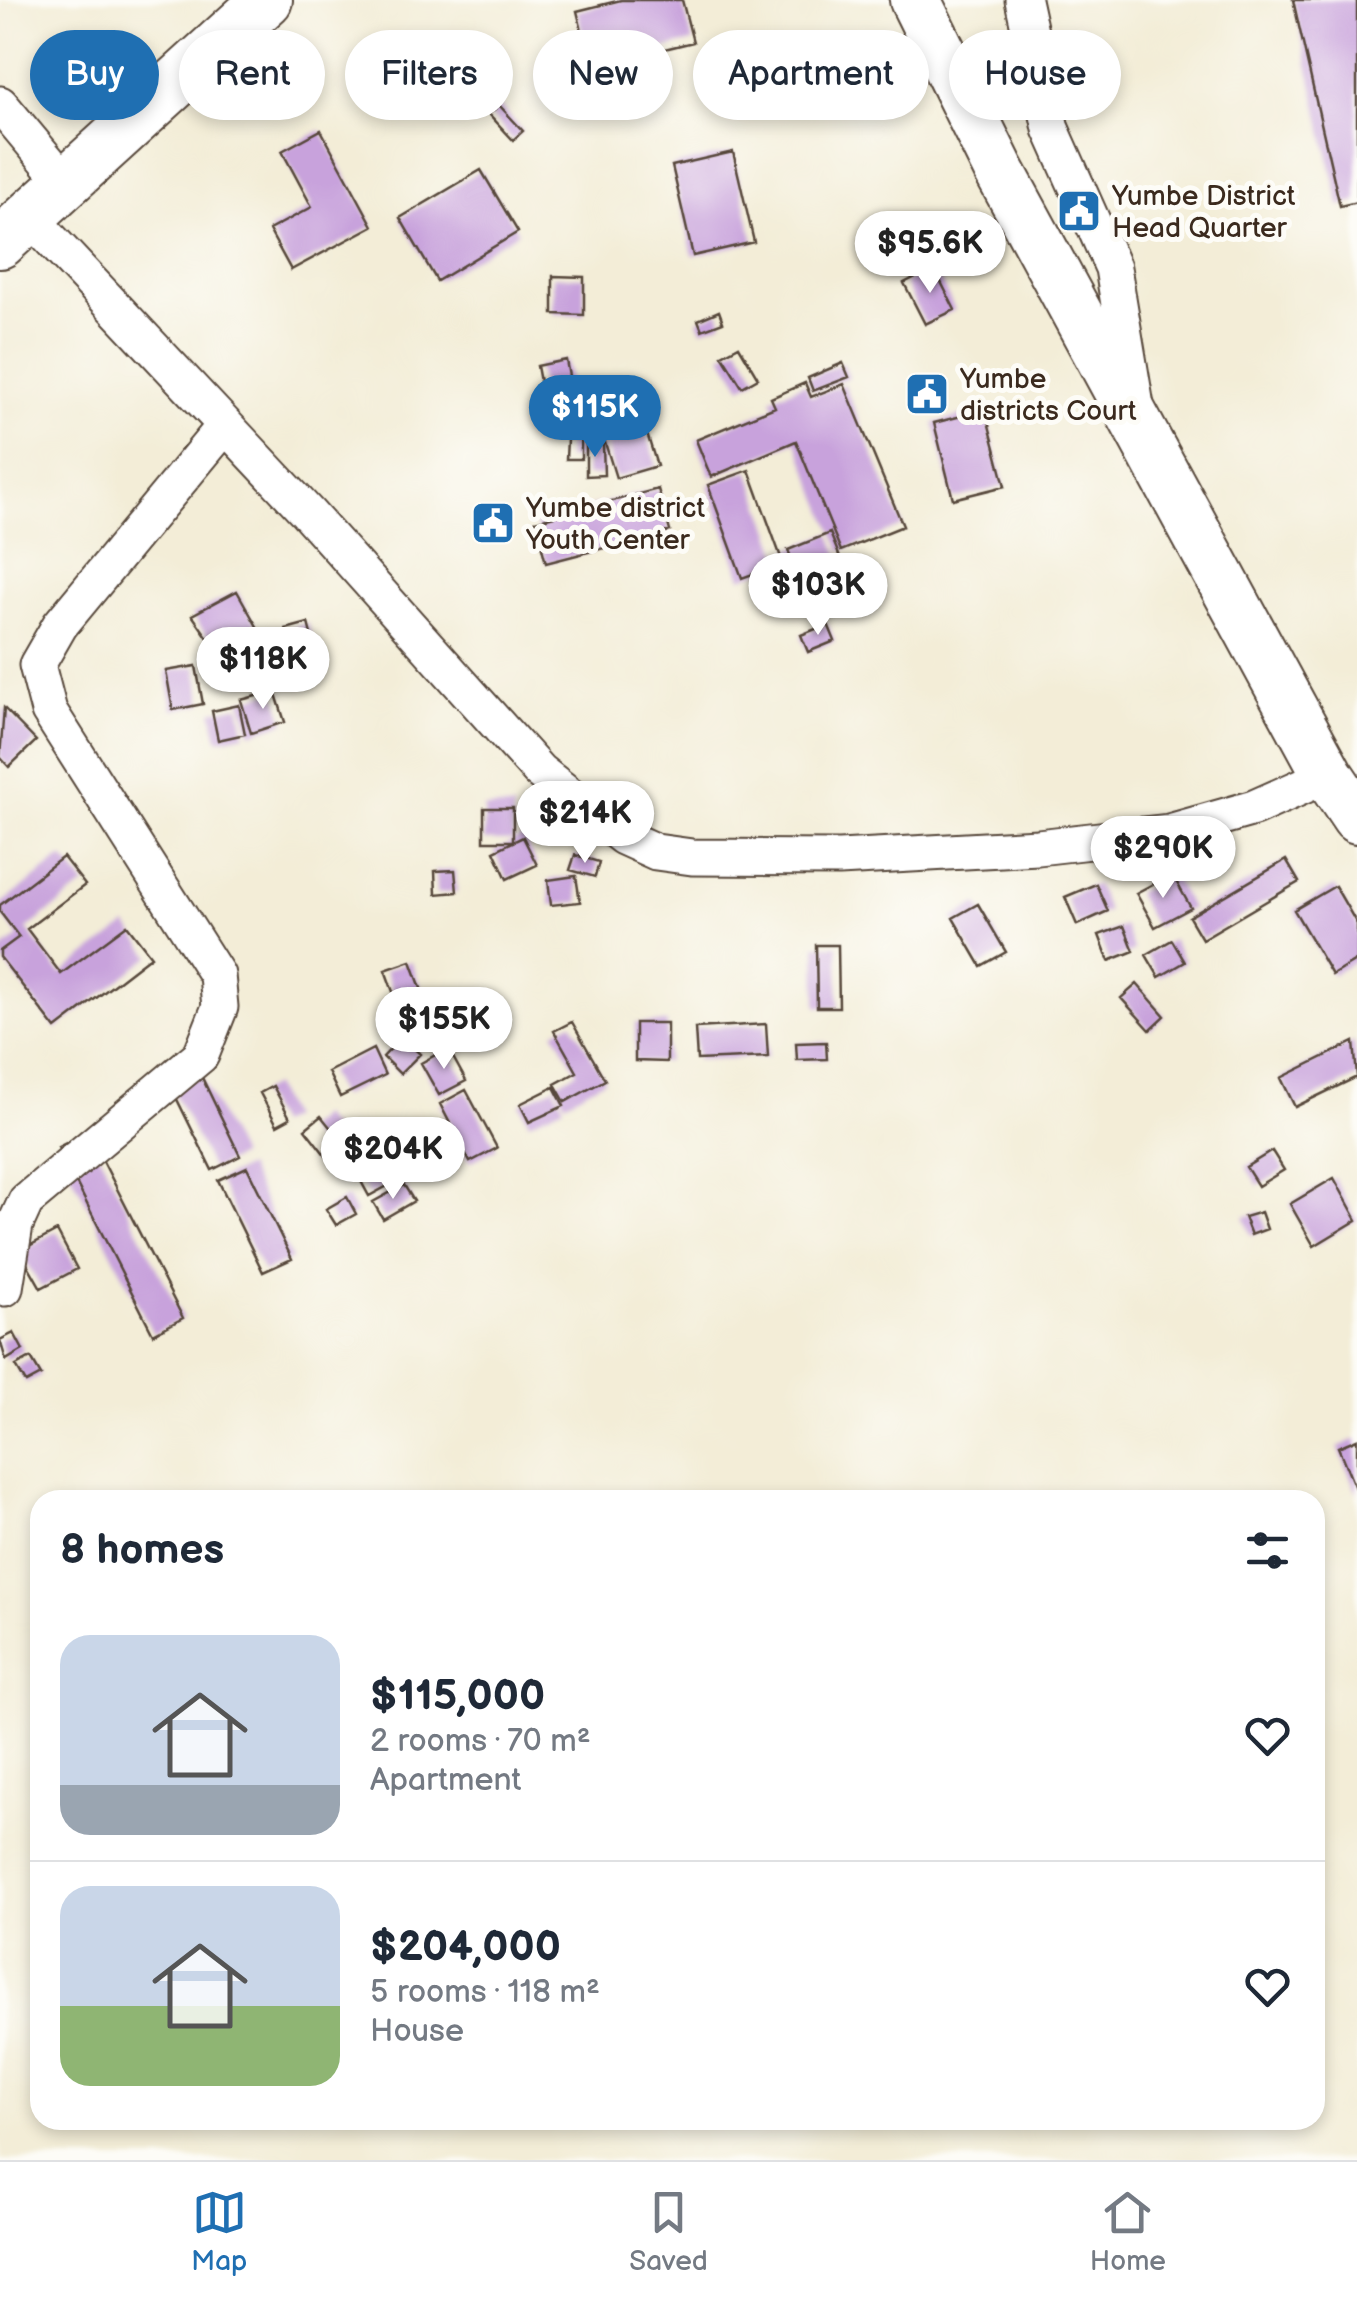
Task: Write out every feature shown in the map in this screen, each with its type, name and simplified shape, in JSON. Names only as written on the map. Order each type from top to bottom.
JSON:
[{"type":"main road","points":[[14,229],[267,0]]},
{"type":"main road","points":[[914,0],[999,170],[1328,775],[1357,818]]},
{"type":"street","points":[[1023,0],[1051,129],[1113,268],[1139,426]]},
{"type":"street","points":[[0,104],[65,182]]},
{"type":"street","points":[[14,229],[307,512],[539,771],[623,837],[656,852],[692,857],[840,858],[1038,847],[1169,832],[1254,808],[1328,775]]},
{"type":"street","points":[[5,1288],[15,1226],[26,1201],[202,1055],[220,1007],[217,975],[49,712],[37,665],[60,625],[224,428]]},
{"type":"building","points":[[621,0],[682,0],[693,42],[673,47],[673,30],[582,30],[577,11]]},
{"type":"building","points":[[1293,0],[1357,0],[1357,202],[1340,206]]},
{"type":"building","points":[[495,120],[513,120],[523,131],[513,140]]},
{"type":"building","points":[[321,130],[373,226],[291,270],[269,230],[312,207],[282,151]]},
{"type":"building","points":[[733,152],[754,242],[693,256],[672,166]]},
{"type":"building","points":[[481,170],[518,232],[437,281],[400,218]]},
{"type":"building","points":[[934,268],[955,310],[925,324],[904,283]]},
{"type":"building","points":[[553,276],[584,277],[584,315],[553,314]]},
{"type":"building","points":[[719,311],[723,322],[702,330],[698,320]]},
{"type":"building","points":[[739,346],[758,378],[742,387],[722,355]]},
{"type":"building","points":[[566,360],[573,398],[544,403],[537,366]]},
{"type":"building","points":[[843,363],[849,377],[813,391],[808,378]]},
{"type":"building","points":[[631,382],[657,466],[616,478],[590,394]]},
{"type":"building","points":[[805,383],[811,397],[844,384],[903,526],[841,551],[796,441],[711,477],[696,440],[775,407],[771,398]]},
{"type":"building","points":[[985,410],[1005,486],[953,499],[934,423]]},
{"type":"building","points":[[567,439],[581,439],[581,459],[566,459]]},
{"type":"building","points":[[586,445],[603,445],[604,475],[586,476]]},
{"type":"building","points":[[749,470],[783,563],[742,578],[708,485]]},
{"type":"building","points":[[658,489],[670,531],[546,563],[535,521]]},
{"type":"building","points":[[830,533],[843,565],[801,582],[788,550]]},
{"type":"building","points":[[237,591],[259,630],[218,652],[192,615]]},
{"type":"building","points":[[308,623],[314,646],[292,652],[286,629]]},
{"type":"building","points":[[828,624],[835,641],[808,652],[801,635]]},
{"type":"building","points":[[196,666],[203,704],[173,710],[166,671]]},
{"type":"building","points":[[275,691],[285,722],[251,733],[241,700]]},
{"type":"building","points":[[239,705],[245,734],[218,740],[212,711]]},
{"type":"building","points":[[4,708],[36,741],[9,767],[0,757]]},
{"type":"building","points":[[484,808],[513,808],[513,841],[484,841]]},
{"type":"building","points":[[523,837],[537,865],[507,879],[494,851]]},
{"type":"building","points":[[575,855],[599,862],[595,877],[570,870]]},
{"type":"building","points":[[63,857],[85,885],[27,929],[61,974],[127,925],[151,956],[56,1029],[0,957],[0,951],[19,937],[0,912],[0,905]]},
{"type":"building","points":[[1286,860],[1299,882],[1202,939],[1189,917]]},
{"type":"building","points":[[455,870],[457,892],[436,894],[435,871]]},
{"type":"building","points":[[1172,874],[1191,908],[1155,927],[1136,893]]},
{"type":"building","points":[[576,876],[580,902],[551,905],[548,880]]},
{"type":"building","points":[[1096,884],[1108,911],[1077,925],[1065,897]]},
{"type":"building","points":[[1335,886],[1357,924],[1357,960],[1332,975],[1294,910]]},
{"type":"building","points":[[978,904],[1006,952],[981,966],[953,918]]},
{"type":"building","points":[[1124,926],[1134,951],[1109,961],[1099,935]]},
{"type":"building","points":[[1172,940],[1185,962],[1159,977],[1146,955]]},
{"type":"building","points":[[816,945],[838,945],[839,1007],[817,1007]]},
{"type":"building","points":[[411,961],[422,991],[396,1000],[385,970]]},
{"type":"building","points":[[1137,984],[1165,1016],[1150,1030],[1121,998]]},
{"type":"building","points":[[572,1022],[605,1080],[565,1102],[555,1084],[577,1072],[554,1031]]},
{"type":"building","points":[[635,1023],[667,1023],[667,1062],[635,1061]]},
{"type":"building","points":[[766,1024],[768,1057],[697,1060],[695,1028]]},
{"type":"building","points":[[402,1037],[420,1054],[400,1074],[383,1057]]},
{"type":"building","points":[[826,1042],[827,1059],[797,1060],[796,1043]]},
{"type":"building","points":[[1354,1042],[1357,1077],[1295,1107],[1281,1078]]},
{"type":"building","points":[[448,1048],[466,1081],[439,1095],[421,1063]]},
{"type":"building","points":[[373,1049],[385,1075],[340,1097],[328,1072]]},
{"type":"building","points":[[193,1059],[240,1156],[212,1170],[164,1073]]},
{"type":"building","points":[[273,1086],[290,1118],[277,1125],[260,1093]]},
{"type":"building","points":[[554,1087],[564,1106],[529,1122],[520,1104]]},
{"type":"building","points":[[466,1090],[497,1148],[470,1162],[440,1104]]},
{"type":"building","points":[[321,1116],[350,1152],[333,1165],[305,1129]]},
{"type":"building","points":[[417,1123],[437,1159],[369,1196],[350,1161],[362,1154],[356,1144],[383,1129],[388,1139]]},
{"type":"building","points":[[88,1132],[183,1318],[153,1334],[58,1147]]},
{"type":"building","points":[[1272,1151],[1284,1170],[1258,1186],[1246,1167]]},
{"type":"building","points":[[247,1167],[292,1259],[263,1272],[218,1180]]},
{"type":"building","points":[[1334,1178],[1357,1220],[1314,1246],[1290,1204]]},
{"type":"building","points":[[404,1185],[414,1201],[383,1219],[373,1202]]},
{"type":"building","points":[[347,1197],[356,1214],[336,1225],[326,1209]]},
{"type":"building","points":[[1261,1212],[1267,1229],[1251,1235],[1244,1217]]},
{"type":"building","points":[[57,1231],[77,1269],[41,1288],[20,1251]]},
{"type":"building","points":[[14,1333],[23,1350],[6,1360],[0,1340]]},
{"type":"building","points":[[31,1358],[41,1375],[26,1383],[16,1366]]},
{"type":"building","points":[[1357,1439],[1357,1493],[1338,1447]]},
{"type":"place","name":"Yumbe District Head Quarter","points":[[1079,211]]},
{"type":"place","name":"Yumbe districts Court","points":[[927,394]]},
{"type":"place","name":"Yumbe district Youth Center","points":[[493,523]]}]
